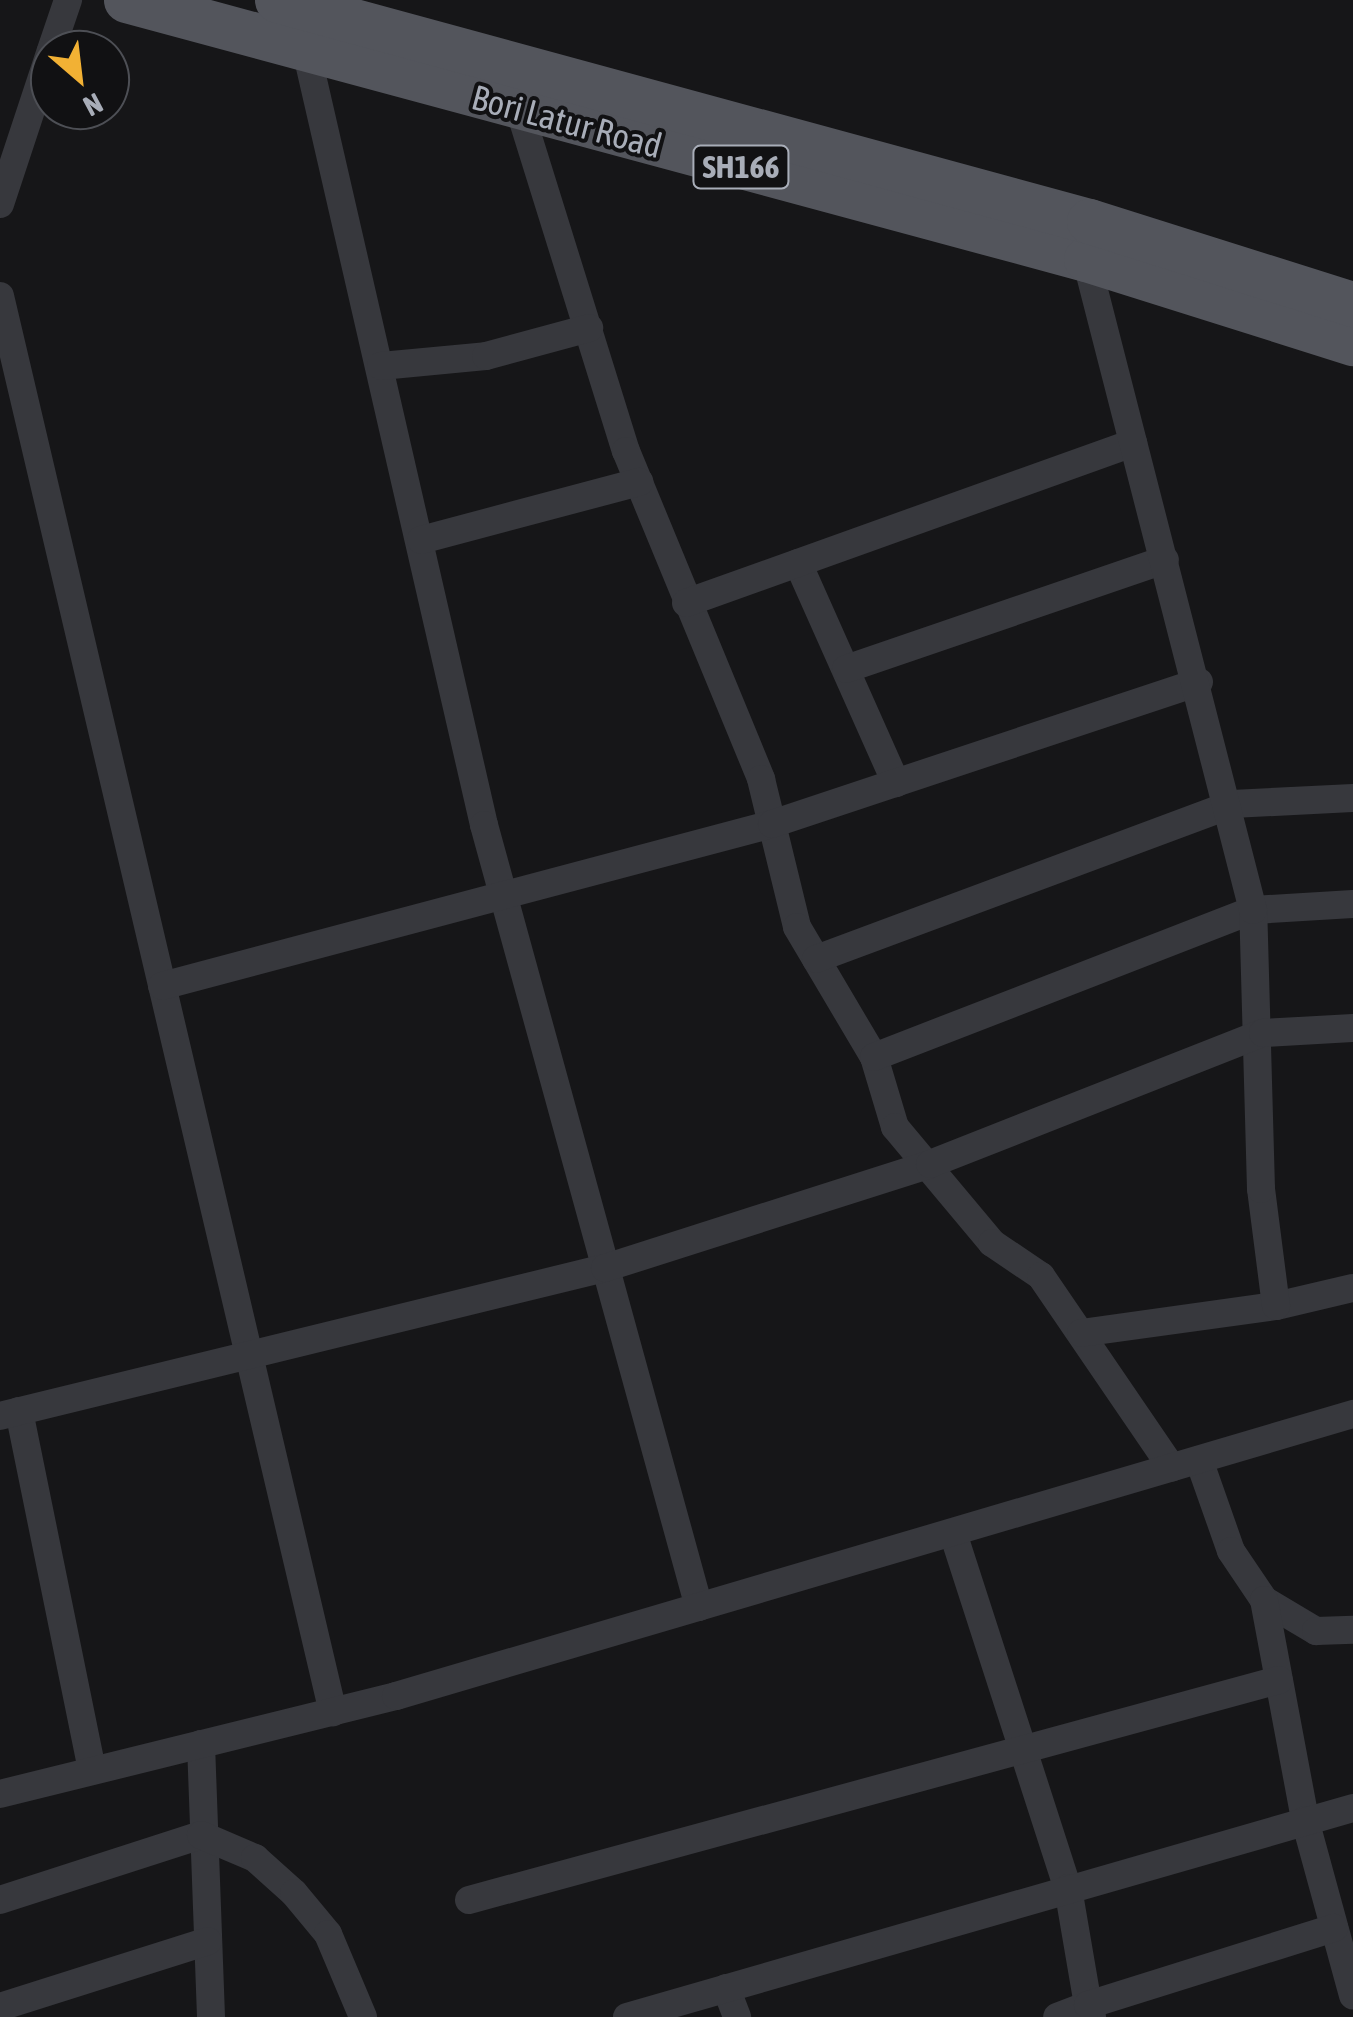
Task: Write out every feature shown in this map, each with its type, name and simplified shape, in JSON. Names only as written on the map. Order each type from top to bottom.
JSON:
[{"type":"main road","name":"Bori Latur Road","points":[[126,0],[307,54],[1086,259],[1353,343]]},
{"type":"main road","name":"Bori Latur Road","points":[[278,0],[1089,220],[1353,304]]},
{"type":"street","points":[[58,30],[68,0]]},
{"type":"street","points":[[307,54],[505,898],[700,1607]]},
{"type":"street","points":[[519,108],[639,482],[772,824],[797,927],[874,1057],[896,1127],[992,1243],[1041,1276],[1186,1464],[1231,1551],[1264,1600],[1304,1820],[1353,1996]]},
{"type":"street","points":[[0,201],[30,112]]},
{"type":"street","points":[[1086,259],[1232,804],[1253,910],[1263,1033],[1261,1189],[1276,1306]]},
{"type":"street","points":[[0,296],[38,428],[244,1352],[333,1712]]},
{"type":"street","points":[[380,366],[486,356],[589,328]]},
{"type":"street","points":[[686,603],[1133,443]]},
{"type":"street","points":[[421,540],[639,482]]},
{"type":"street","points":[[846,670],[1165,560]]},
{"type":"street","points":[[798,562],[896,783]]},
{"type":"street","points":[[162,986],[772,824],[1199,682]]},
{"type":"street","points":[[816,959],[1232,804],[1353,798]]},
{"type":"street","points":[[874,1057],[1253,910],[1353,904]]},
{"type":"street","points":[[92,1771],[10,1413],[244,1352],[605,1268],[930,1164],[1263,1033],[1353,1028]]},
{"type":"street","points":[[1082,1333],[1276,1306],[1353,1288]]},
{"type":"street","points":[[0,1794],[333,1712],[1353,1414]]},
{"type":"street","points":[[952,1532],[1068,1888],[1090,2011]]},
{"type":"street","points":[[1264,1600],[1316,1631],[1353,1630]]},
{"type":"street","points":[[468,1900],[1279,1680]]},
{"type":"street","points":[[201,1744],[210,2017]]},
{"type":"street","points":[[627,2017],[1353,1808]]},
{"type":"street","points":[[0,1900],[201,1834],[255,1858],[294,1894],[328,1934],[363,2017]]},
{"type":"street","points":[[1057,2017],[1090,2011],[1334,1928]]},
{"type":"street","points":[[0,2008],[208,1941]]},
{"type":"street","points":[[726,1988],[736,2017]]}]
